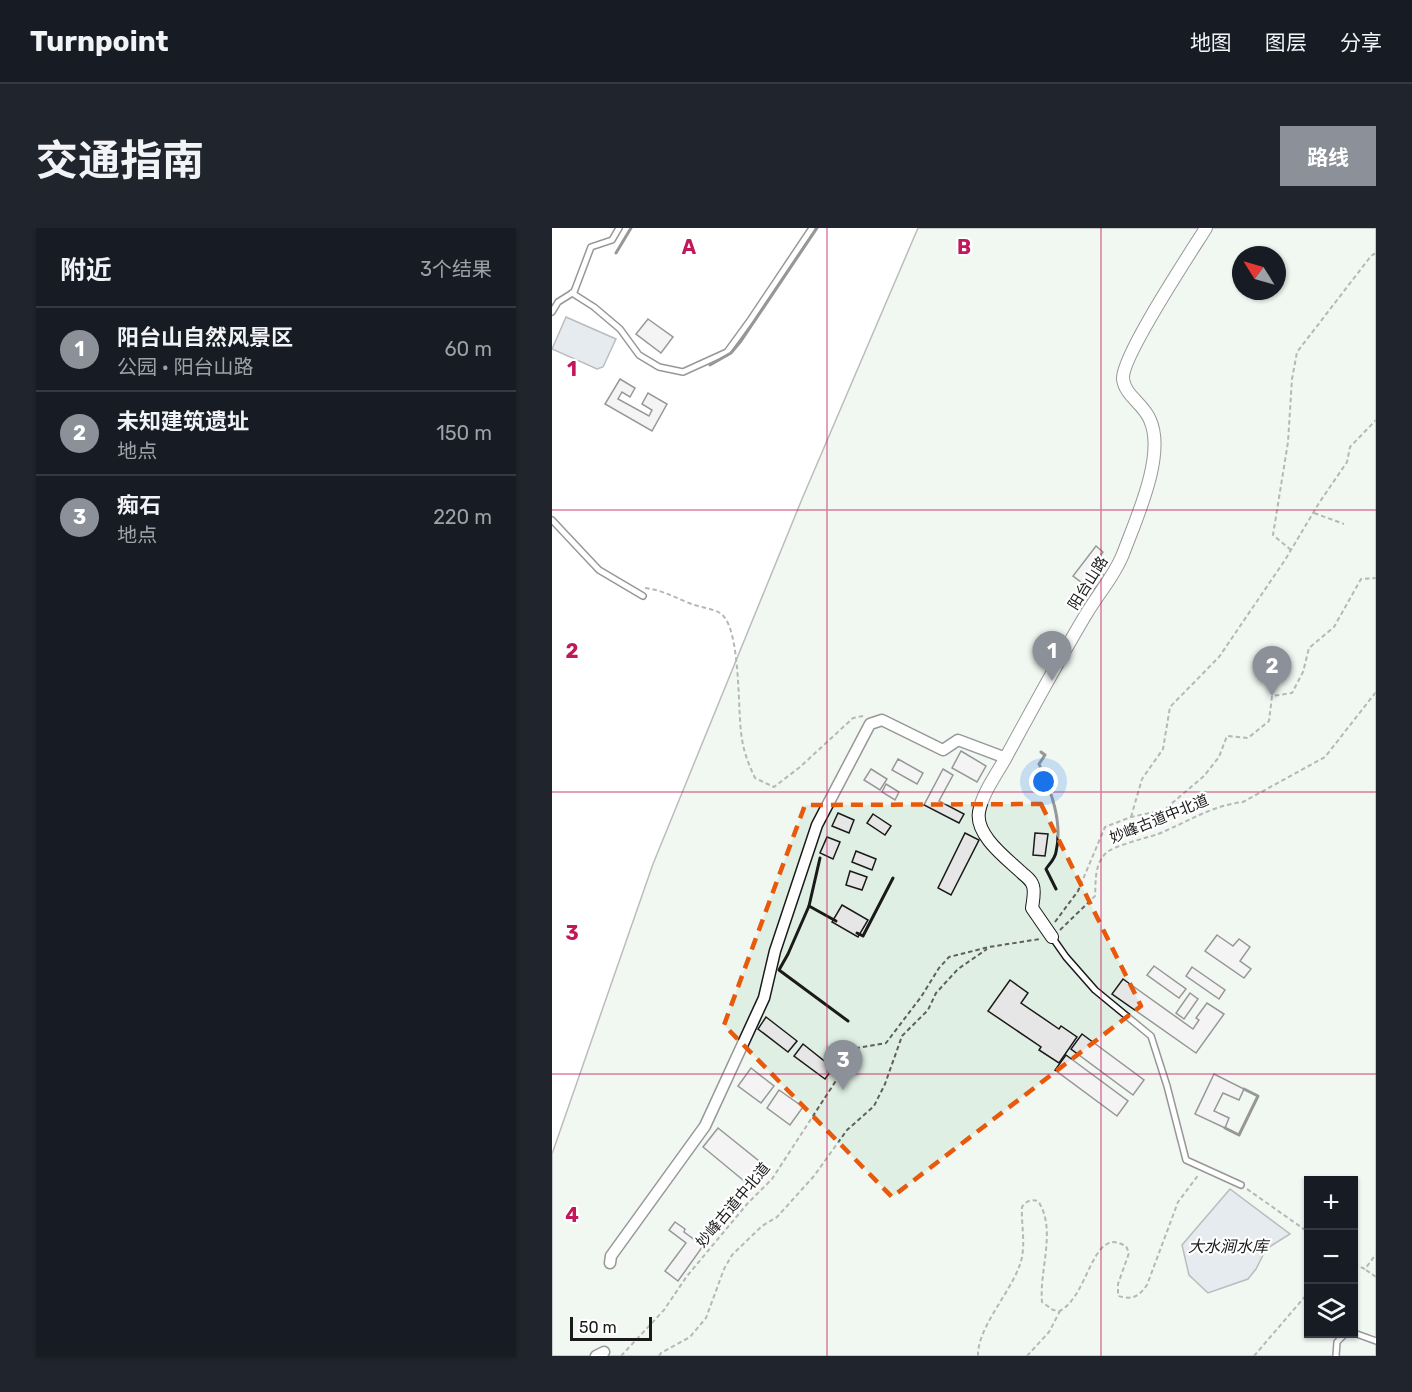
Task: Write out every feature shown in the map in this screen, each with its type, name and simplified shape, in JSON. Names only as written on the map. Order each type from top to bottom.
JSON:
[{"type":"street","name":"阳台山路","points":[[1050,933],[1032,908],[1034,889],[1030,880],[989,841],[979,828],[979,812],[1006,758],[1086,614],[1122,557],[1156,454],[1154,430],[1150,417],[1127,391],[1123,378],[1125,366],[1156,309],[1206,228]]},
{"type":"street","points":[[610,1263],[611,1256],[705,1126],[764,998],[776,951],[817,825],[870,724],[882,720],[943,750],[958,740],[1006,758]]},
{"type":"lane","points":[[552,312],[558,302],[572,293],[591,247],[612,240],[619,228]]},
{"type":"lane","points":[[572,293],[594,307],[620,329],[639,355],[659,367],[683,372],[727,352],[752,319],[812,228]]},
{"type":"lane","points":[[552,520],[599,570],[644,596]]},
{"type":"lane","points":[[1050,933],[1066,957],[1095,990],[1151,1036],[1167,1086],[1186,1160],[1241,1185]]},
{"type":"lane","points":[[1358,1335],[1376,1341]]},
{"type":"lane","points":[[1336,1356],[1337,1342],[1341,1338]]},
{"type":"path","points":[[1291,550],[1273,535],[1288,442],[1292,379],[1297,352],[1371,256],[1376,253]]},
{"type":"path","points":[[1131,817],[1142,779],[1163,749],[1170,707],[1219,657],[1347,462],[1350,447],[1376,420]]},
{"type":"path","points":[[1314,513],[1344,524]]},
{"type":"path","points":[[1050,933],[1078,891],[1105,827],[1131,817],[1164,810],[1204,776],[1219,757],[1227,735],[1248,738],[1269,721],[1272,696],[1292,693],[1303,672],[1309,648],[1334,627],[1361,579],[1376,578]]},
{"type":"path","points":[[631,588],[658,589],[721,614],[730,628],[739,689],[741,736],[746,759],[755,778],[774,787],[800,768],[853,718],[869,715],[882,720]]},
{"type":"path","name":"妙峰古道中北道","points":[[621,1356],[664,1310],[687,1276],[771,1179],[839,1076],[851,1049],[886,1043],[949,957],[1050,933],[1095,896],[1097,865],[1107,852],[1160,833],[1205,810],[1243,802],[1325,757],[1376,692]]},
{"type":"path","points":[[659,1356],[690,1337],[706,1318],[724,1269],[732,1255],[762,1226],[777,1217],[814,1176],[847,1130],[874,1106],[885,1084],[902,1036],[928,1010],[936,993],[958,969],[989,947]]},
{"type":"path","points":[[1027,1356],[1050,1332],[1060,1311],[1067,1307],[1075,1297],[1106,1244],[1116,1242],[1126,1246],[1129,1253],[1118,1284],[1118,1296],[1130,1299],[1139,1295],[1147,1284],[1178,1202],[1204,1168]]},
{"type":"path","points":[[1241,1185],[1305,1230]]},
{"type":"path","points":[[978,1356],[979,1343],[984,1331],[1010,1288],[1020,1264],[1024,1243],[1022,1207],[1032,1199],[1038,1201],[1043,1208],[1047,1235],[1041,1288],[1042,1302],[1053,1310],[1060,1311]]},
{"type":"path","points":[[1365,1269],[1376,1254]]},
{"type":"path","points":[[1358,1266],[1376,1277]]},
{"type":"path","points":[[1254,1356],[1304,1298]]},
{"type":"highlighted area","points":[[1041,804],[1141,1006],[892,1197],[724,1025],[805,805]]},
{"type":"green space","points":[[918,228],[1376,228],[1376,1356],[552,1356],[552,1154],[653,864],[802,499]]},
{"type":"water","points":[[566,317],[616,339],[603,367],[597,369],[552,349]]},
{"type":"water","name":"大水涧水库","points":[[1230,1189],[1290,1234],[1266,1249],[1248,1279],[1208,1293],[1189,1275],[1182,1245]]},
{"type":"building","points":[[648,319],[673,337],[661,353],[636,334]]},
{"type":"building","points":[[620,379],[635,388],[630,397],[622,392],[618,399],[649,416],[652,410],[642,404],[648,393],[667,404],[652,431],[605,404]]},
{"type":"building","points":[[1096,546],[1103,552],[1092,567],[1105,576],[1093,591],[1073,576]]},
{"type":"building","points":[[961,751],[986,766],[977,782],[952,768]]},
{"type":"building","points":[[898,759],[923,773],[917,784],[892,770]]},
{"type":"building","points":[[871,769],[887,779],[880,790],[864,780]]},
{"type":"building","points":[[943,769],[953,775],[939,801],[964,814],[959,823],[924,805]]},
{"type":"building","points":[[886,784],[899,792],[895,800],[882,792]]},
{"type":"building","points":[[838,813],[854,820],[849,833],[832,826]]},
{"type":"building","points":[[873,814],[891,826],[885,835],[867,823]]},
{"type":"building","points":[[965,833],[979,840],[951,895],[938,888]]},
{"type":"building","points":[[1035,833],[1048,834],[1045,856],[1033,855]]},
{"type":"building","points":[[827,837],[840,842],[833,859],[820,853]]},
{"type":"building","points":[[856,851],[876,859],[872,870],[852,862]]},
{"type":"building","points":[[850,871],[867,877],[862,890],[846,885]]},
{"type":"building","points":[[842,905],[868,920],[858,937],[832,922]]},
{"type":"building","points":[[1217,935],[1233,946],[1239,939],[1250,947],[1240,961],[1251,969],[1244,978],[1205,951]]},
{"type":"building","points":[[1154,966],[1186,989],[1179,998],[1147,975]]},
{"type":"building","points":[[1192,967],[1225,990],[1219,999],[1186,976]]},
{"type":"building","points":[[1123,979],[1193,1029],[1199,1020],[1196,1018],[1207,1003],[1224,1014],[1196,1053],[1112,994]]},
{"type":"building","points":[[1010,980],[1028,993],[1021,1003],[1059,1029],[1061,1026],[1077,1037],[1059,1063],[1039,1050],[1041,1047],[988,1011]]},
{"type":"building","points":[[1190,993],[1198,999],[1184,1019],[1176,1013]]},
{"type":"building","points":[[766,1017],[797,1041],[788,1052],[758,1029]]},
{"type":"building","points":[[1082,1034],[1144,1080],[1133,1095],[1071,1049]]},
{"type":"building","points":[[803,1044],[833,1068],[825,1079],[794,1056]]},
{"type":"building","points":[[1066,1055],[1128,1101],[1117,1116],[1055,1070]]},
{"type":"building","points":[[751,1068],[774,1086],[761,1103],[738,1086]]},
{"type":"building","points":[[1214,1074],[1244,1089],[1239,1100],[1223,1093],[1214,1111],[1229,1118],[1225,1128],[1195,1114]]},
{"type":"building","points":[[779,1090],[803,1107],[790,1125],[767,1108]]},
{"type":"building","points":[[718,1128],[764,1165],[749,1185],[703,1147]]},
{"type":"building","points":[[675,1222],[703,1246],[678,1281],[665,1271],[686,1243],[669,1230]]},
{"type":"wall","points":[[616,253],[631,228]]},
{"type":"wall","points":[[710,365],[731,353],[741,341],[817,228]]},
{"type":"wall","points":[[1041,752],[1045,755],[1039,764],[1057,818],[1056,852],[1046,869],[1056,889]]},
{"type":"wall","points":[[820,858],[809,906],[836,921]]},
{"type":"wall","points":[[857,933],[863,936],[893,878]]},
{"type":"wall","points":[[809,906],[779,970],[848,1021]]},
{"type":"wall","points":[[1225,1128],[1239,1135],[1258,1096],[1244,1089]]},
{"type":"place","name":"阳台山自然风景区","points":[[1052,681]]},
{"type":"place","name":"未知建筑遗址","points":[[1272,696]]},
{"type":"place","name":"痴石","points":[[843,1090]]}]
